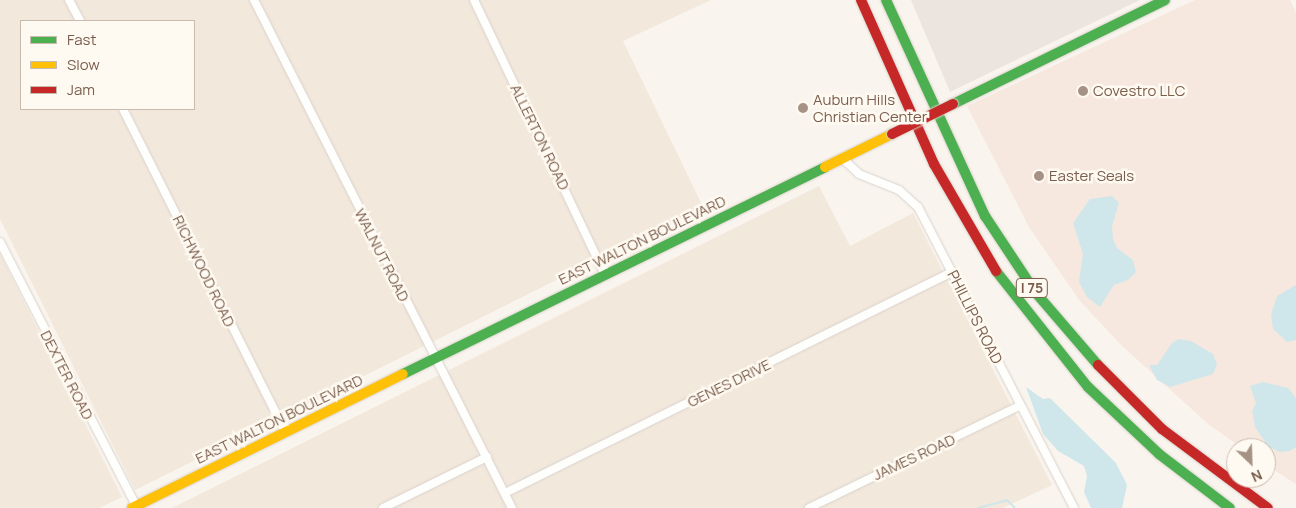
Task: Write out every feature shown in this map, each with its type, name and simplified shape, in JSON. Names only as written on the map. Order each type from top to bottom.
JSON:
[{"type":"main road","name":"I 75","points":[[861,0],[934,164],[989,263],[1088,387],[1159,454],[1230,508]]},
{"type":"main road","name":"I 75","points":[[886,0],[985,216],[1036,293],[1107,376],[1162,429],[1268,508]]},
{"type":"main road","name":"EAST WALTON BOULEVARD","points":[[139,506],[1165,0]]},
{"type":"street","points":[[69,0],[79,20]]},
{"type":"street","name":"WALNUT ROAD","points":[[254,0],[434,359],[487,457],[512,508]]},
{"type":"street","name":"ALLERTON ROAD","points":[[474,0],[605,275]]},
{"type":"street","name":"RICHWOOD ROAD","points":[[124,110],[286,433]]},
{"type":"street","name":"PHILLIPS ROAD","points":[[842,158],[859,174],[899,190],[918,207],[1019,406],[1074,508]]},
{"type":"street","name":"DEXTER ROAD","points":[[0,242],[139,506]]},
{"type":"street","name":"GENES DRIVE","points":[[505,493],[952,272]]},
{"type":"street","name":"JAMES ROAD","points":[[809,508],[1019,406]]},
{"type":"street","points":[[383,508],[487,457]]},
{"type":"shaded area","points":[[0,0],[711,0],[623,41],[703,207],[135,490],[0,219]]},
{"type":"shaded area","points":[[911,0],[1140,0],[950,92]]},
{"type":"shaded area","points":[[1195,0],[1290,0],[1296,13],[1296,484],[1276,471],[1276,438],[1228,438],[1208,424],[1121,345],[1079,300],[1029,227],[967,106]]},
{"type":"shaded area","points":[[819,186],[850,246],[913,213],[1052,485],[1003,508],[172,508]]},
{"type":"shaded area","points":[[0,254],[122,497],[99,508],[0,508]]},
{"type":"water","points":[[1112,196],[1119,203],[1112,226],[1113,239],[1117,248],[1133,260],[1136,272],[1128,280],[1114,285],[1100,307],[1087,297],[1079,282],[1083,254],[1073,223],[1090,199]]},
{"type":"water","points":[[1296,285],[1296,340],[1287,342],[1273,329],[1271,314],[1277,296]]},
{"type":"water","points":[[1179,339],[1191,341],[1213,354],[1217,365],[1213,374],[1170,387],[1157,380],[1149,365],[1157,365],[1172,343]]},
{"type":"water","points":[[1263,382],[1288,388],[1296,398],[1296,447],[1290,451],[1279,452],[1276,450],[1276,438],[1263,438],[1255,427],[1252,411],[1256,403],[1250,386]]},
{"type":"water","points":[[1026,387],[1043,399],[1050,398],[1116,463],[1127,485],[1122,508],[1091,508],[1084,492],[1087,476],[1084,466],[1058,451],[1043,434]]},
{"type":"waterway","points":[[978,508],[1007,500],[1015,508]]},
{"type":"traffic: fast","points":[[886,0],[985,216],[1036,293],[1098,365]]},
{"type":"traffic: fast","points":[[953,104],[1165,0]]},
{"type":"traffic: fast","points":[[403,374],[825,167]]},
{"type":"traffic: fast","points":[[996,271],[1088,387],[1159,454],[1230,508]]},
{"type":"traffic: slow","points":[[825,167],[892,134]]},
{"type":"traffic: slow","points":[[132,508],[403,374]]},
{"type":"traffic: jam","points":[[861,0],[934,164],[996,271]]},
{"type":"traffic: jam","points":[[892,134],[953,104]]},
{"type":"traffic: jam","points":[[1098,365],[1162,429],[1268,508]]},
{"type":"place","name":"Covestro LLC","points":[[1083,91]]},
{"type":"place","name":"Auburn Hills Christian Center","points":[[803,108]]},
{"type":"place","name":"Easter Seals","points":[[1039,176]]}]
